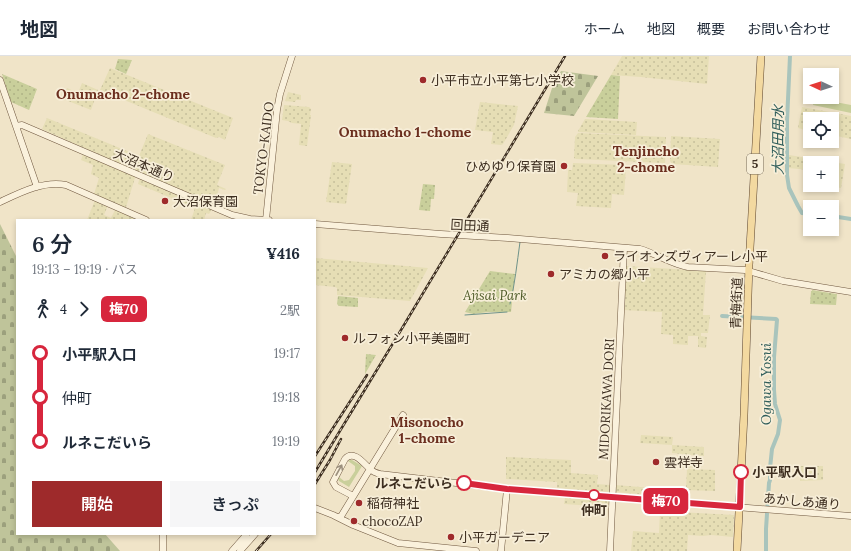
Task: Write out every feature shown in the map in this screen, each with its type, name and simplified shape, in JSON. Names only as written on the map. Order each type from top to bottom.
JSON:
[{"type":"main road","name":"青梅街道","points":[[737,551],[749,271],[761,56]]},
{"type":"street","name":"TOKYO-KAIDO","points":[[267,219],[277,110],[292,56]]},
{"type":"street","points":[[0,80],[37,187]]},
{"type":"street","name":"大沼本通り","points":[[16,126],[22,125],[232,214],[258,219]]},
{"type":"street","points":[[0,202],[33,187],[55,184],[66,185],[144,219]]},
{"type":"street","name":"回田通","points":[[316,224],[640,249],[679,265],[688,267],[749,271],[783,281],[851,292]]},
{"type":"street","name":"MIDORIKAWA DORI","points":[[610,551],[624,248]]},
{"type":"street","points":[[340,518],[403,415]]},
{"type":"street","points":[[353,496],[336,487],[333,482],[344,461],[348,456],[353,456],[365,463],[369,469]]},
{"type":"street","name":"あかしあ通り","points":[[369,469],[380,474],[507,489],[851,516]]},
{"type":"street","points":[[501,551],[507,489]]},
{"type":"street","points":[[316,508],[398,543],[476,551]]},
{"type":"street","points":[[163,535],[163,551]]},
{"type":"street","points":[[232,551],[246,535]]},
{"type":"street","points":[[240,551],[254,535]]},
{"type":"shaded area","points":[[622,56],[709,56],[707,84],[611,75]]},
{"type":"shaded area","points":[[110,68],[233,118],[225,140],[219,137],[216,138],[100,90]]},
{"type":"shaded area","points":[[82,83],[98,90],[91,110],[63,99],[67,88],[78,93]]},
{"type":"shaded area","points":[[288,92],[301,95],[301,100],[296,100],[295,102],[285,101]]},
{"type":"shaded area","points":[[480,102],[518,106],[514,125],[503,144],[491,144],[493,132],[475,130]]},
{"type":"shaded area","points":[[284,105],[309,107],[311,109],[307,146],[299,145],[301,124],[282,120]]},
{"type":"shaded area","points":[[802,107],[829,112],[803,112],[803,129],[798,128]]},
{"type":"shaded area","points":[[839,114],[851,116],[851,139],[839,136]]},
{"type":"shaded area","points":[[47,118],[139,156],[148,134],[225,165],[217,185],[226,189],[219,188],[215,204],[138,172],[42,129]]},
{"type":"shaded area","points":[[585,119],[637,122],[636,135],[578,132]]},
{"type":"shaded area","points":[[578,133],[666,137],[665,163],[576,159],[574,158],[575,137]]},
{"type":"shaded area","points":[[671,136],[720,139],[718,167],[672,164],[670,161]]},
{"type":"shaded area","points":[[83,154],[135,176],[126,207],[124,208],[94,194],[99,178],[91,174],[93,165],[81,160]]},
{"type":"shaded area","points":[[789,155],[803,157],[803,169],[788,168]]},
{"type":"shaded area","points":[[332,162],[352,164],[346,204],[326,202]]},
{"type":"shaded area","points":[[573,163],[624,165],[626,168],[624,195],[612,194],[611,208],[576,206],[578,193],[567,192],[568,170],[572,170]]},
{"type":"shaded area","points":[[839,163],[845,164],[841,188],[839,188]]},
{"type":"shaded area","points":[[141,179],[212,209],[209,214],[206,213],[204,219],[191,219],[195,208],[138,184],[139,180]]},
{"type":"shaded area","points":[[95,200],[108,205],[104,215],[111,218],[115,210],[114,208],[139,219],[87,219]]},
{"type":"shaded area","points":[[316,258],[428,268],[410,301],[337,295],[337,288],[316,285]]},
{"type":"shaded area","points":[[626,266],[706,271],[703,315],[710,315],[708,333],[701,333],[701,336],[707,337],[706,348],[698,347],[698,336],[688,336],[688,345],[673,344],[673,335],[661,334],[662,312],[623,310]]},
{"type":"shaded area","points":[[641,435],[673,437],[672,445],[640,443]]},
{"type":"shaded area","points":[[672,445],[704,447],[704,456],[672,453]]},
{"type":"shaded area","points":[[682,456],[697,457],[696,468],[681,467]]},
{"type":"shaded area","points":[[506,457],[571,460],[571,473],[598,475],[597,484],[610,485],[610,492],[557,488],[557,482],[506,479]]},
{"type":"shaded area","points":[[800,466],[823,466],[823,480],[800,481]]},
{"type":"shaded area","points":[[687,469],[715,470],[715,491],[686,490]]},
{"type":"shaded area","points":[[615,485],[653,488],[652,495],[615,492]]},
{"type":"shaded area","points":[[565,498],[609,501],[609,507],[564,504]]},
{"type":"shaded area","points":[[660,511],[734,515],[733,537],[688,535],[687,551],[631,551],[633,531],[659,533]]},
{"type":"green space","points":[[118,59],[132,60],[126,74],[115,69]]},
{"type":"green space","points":[[561,71],[598,76],[574,116],[544,113],[553,85]]},
{"type":"green space","points":[[2,74],[37,89],[29,110],[11,102]]},
{"type":"green space","points":[[611,75],[620,76],[618,119],[586,117]]},
{"type":"green space","points":[[839,103],[851,105],[851,113],[813,105],[839,104]]},
{"type":"green space","points":[[423,184],[435,185],[434,199],[431,199],[430,211],[419,210]]},
{"type":"green space","points":[[0,224],[16,256],[16,535],[106,535],[120,551],[0,551]]},
{"type":"green space","name":"Ajisai Park","points":[[490,271],[515,274],[511,312],[488,312],[473,314],[465,312]]},
{"type":"green space","points":[[812,290],[837,294],[836,305],[810,304]]},
{"type":"green space","points":[[338,296],[358,298],[358,307],[339,306],[337,304]]},
{"type":"green space","points":[[366,354],[376,355],[365,374],[365,373]]},
{"type":"green space","points":[[350,460],[362,466],[349,487],[338,479],[339,477],[344,481],[349,480],[355,471],[355,466],[348,461]]},
{"type":"waterway","name":"大沼田用水","points":[[790,56],[787,121],[787,175],[789,188],[803,213]]},
{"type":"waterway","name":"大沼田用水","points":[[839,217],[851,219]]},
{"type":"waterway","points":[[510,304],[515,281],[520,242]]},
{"type":"waterway","points":[[465,315],[507,312]]},
{"type":"waterway","name":"Ogawa Yosui","points":[[722,316],[777,320],[774,357],[774,390],[775,404],[780,420],[778,434],[772,449],[766,529],[766,551]]},
{"type":"railway","points":[[316,470],[565,56]]},
{"type":"railway","points":[[316,454],[367,375]]},
{"type":"railway","points":[[316,482],[341,439]]},
{"type":"railway","points":[[256,551],[270,535]]},
{"type":"bus line","name":"梅70","points":[[464,483],[507,489],[740,507],[741,472]]},
{"type":"place","name":"小平市立小平第七小学校","points":[[423,80]]},
{"type":"place","name":"ひめゆり保育園","points":[[564,166]]},
{"type":"place","name":"大沼保育園","points":[[165,201]]},
{"type":"place","name":"ライオンズヴィアーレ小平","points":[[605,256]]},
{"type":"place","name":"アミカの郷小平","points":[[551,274]]},
{"type":"place","name":"ルフォン小平美園町","points":[[345,338]]},
{"type":"place","name":"雲祥寺","points":[[656,462]]},
{"type":"place","name":"小平駅入口","points":[[741,472]]},
{"type":"place","name":"ルネこだいら","points":[[464,483]]},
{"type":"place","name":"仲町","points":[[594,495]]},
{"type":"place","name":"稲荷神社","points":[[359,503]]},
{"type":"place","name":"chocoZAP","points":[[354,521]]},
{"type":"place","name":"小平ガーデニア","points":[[451,537]]},
{"type":"district","name":"Onumacho 2-chome","points":[[123,94]]},
{"type":"district","name":"Onumacho 1-chome","points":[[405,132]]},
{"type":"district","name":"Tenjincho 2-chome","points":[[646,160]]},
{"type":"district","name":"Misonocho 1-chome","points":[[427,430]]}]
